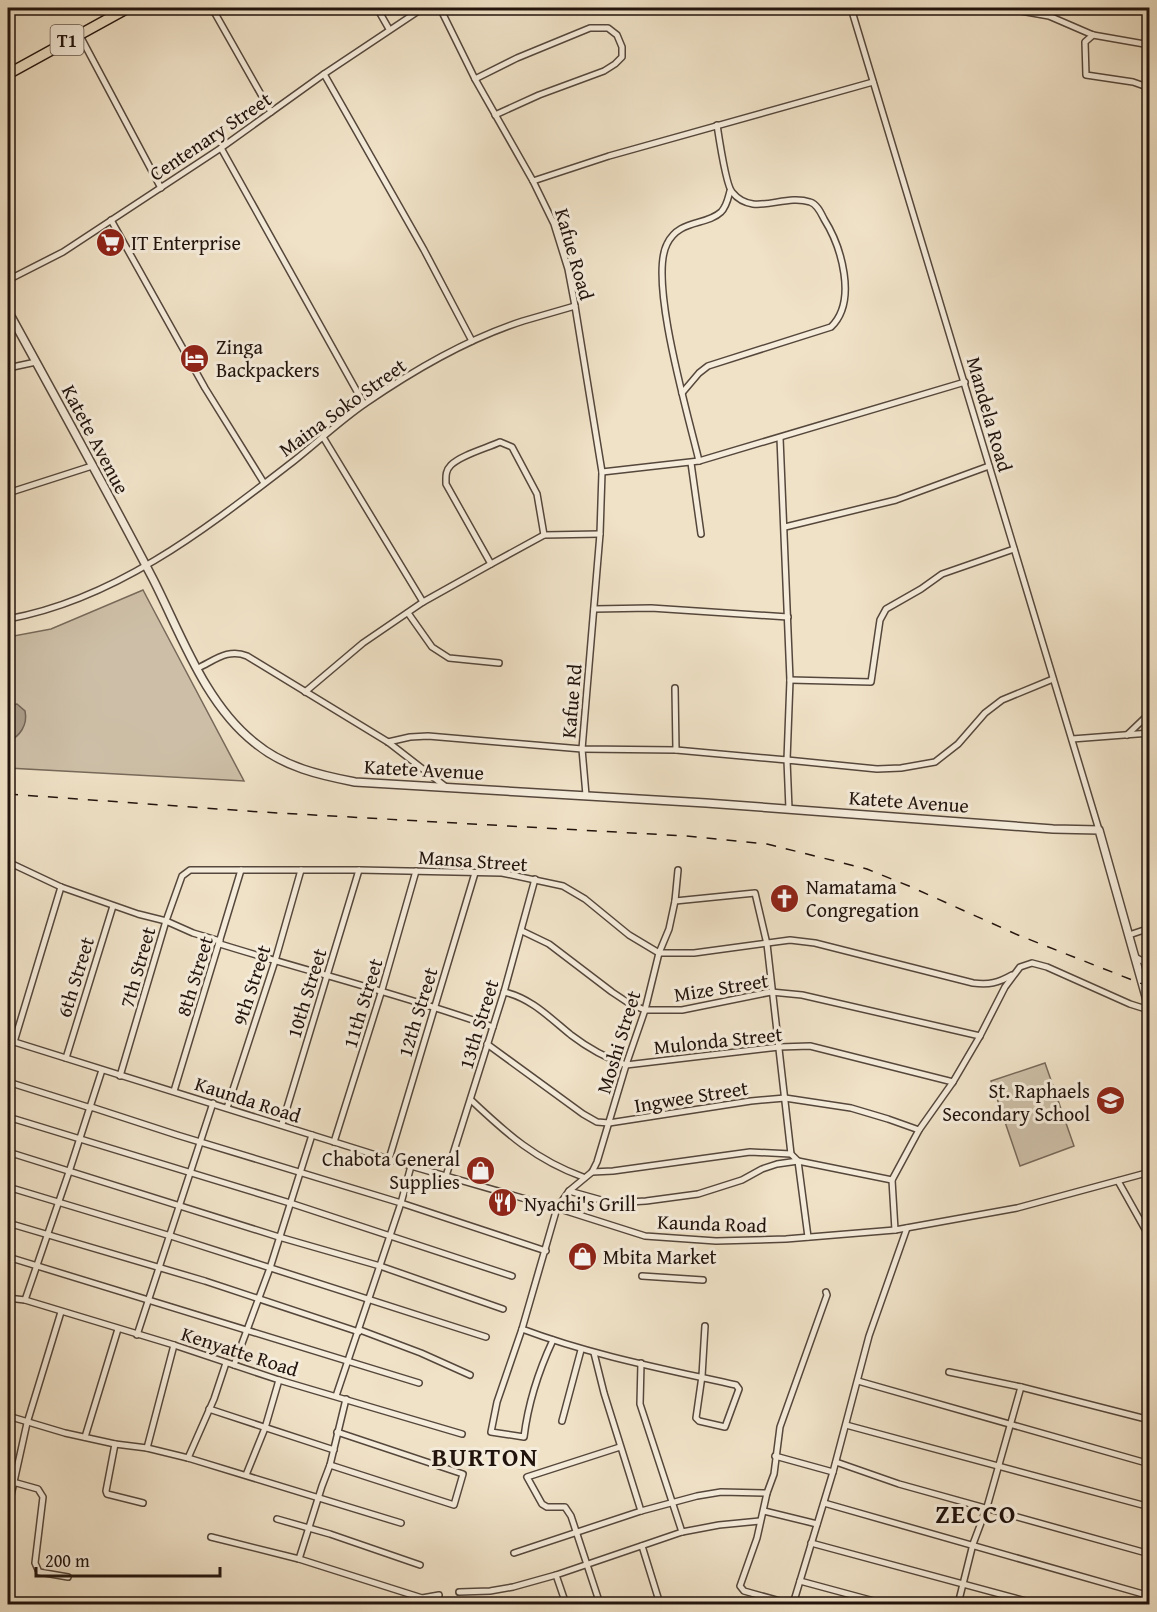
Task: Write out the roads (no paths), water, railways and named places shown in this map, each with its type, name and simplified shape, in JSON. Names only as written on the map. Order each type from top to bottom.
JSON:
[{"type":"highway","name":"T1","points":[[11,72],[128,8]]},
{"type":"street","points":[[212,8],[271,112]]},
{"type":"street","points":[[377,8],[389,29]]},
{"type":"street","name":"Centenary Street","points":[[8,280],[63,252],[161,188],[389,29],[423,8]]},
{"type":"street","name":"Kafue Road","points":[[440,8],[475,79],[533,181],[556,231],[568,269],[602,472],[600,534]]},
{"type":"street","name":"Mandela Road","points":[[851,8],[1099,830]]},
{"type":"street","points":[[1003,8],[1048,16],[1093,35],[1149,45]]},
{"type":"street","points":[[1048,16],[1050,8]]},
{"type":"street","points":[[1144,8],[1149,19]]},
{"type":"street","points":[[475,79],[517,58],[590,28],[608,27],[617,35],[622,47],[622,57],[615,64],[604,71],[538,95],[495,115]]},
{"type":"street","points":[[79,34],[161,188]]},
{"type":"street","points":[[1093,35],[1085,42],[1086,75],[1133,82],[1149,88]]},
{"type":"street","points":[[8,58],[11,72]]},
{"type":"street","points":[[324,74],[407,219],[472,341]]},
{"type":"street","points":[[533,181],[582,163],[873,82]]},
{"type":"street","points":[[699,461],[664,304],[662,271],[666,245],[673,234],[690,224],[722,211],[730,191],[717,125]]},
{"type":"street","points":[[221,148],[364,404]]},
{"type":"street","points":[[682,393],[694,377],[708,366],[831,327],[842,312],[845,273],[839,249],[818,208],[811,202],[800,201],[746,204],[730,191]]},
{"type":"street","points":[[111,220],[205,388],[264,483]]},
{"type":"street","name":"Maina Soko Street","points":[[8,619],[68,603],[146,567],[208,526],[364,404],[405,377],[472,341],[521,322],[575,306]]},
{"type":"street","name":"Katete Avenue","points":[[8,311],[146,567],[214,699],[235,725],[254,743],[273,756],[313,774],[344,780],[1053,829],[1099,830]]},
{"type":"street","points":[[8,368],[36,362]]},
{"type":"street","points":[[602,472],[691,463],[965,382]]},
{"type":"street","points":[[323,437],[423,602]]},
{"type":"street","points":[[780,438],[790,680],[787,760],[789,809]]},
{"type":"street","points":[[491,564],[446,484],[446,473],[450,466],[458,460],[500,442],[512,447],[537,494],[544,535]]},
{"type":"street","points":[[691,463],[701,534]]},
{"type":"street","points":[[8,493],[92,466]]},
{"type":"street","points":[[785,527],[896,500],[989,466]]},
{"type":"street","points":[[305,692],[363,643],[423,602],[544,535],[600,534]]},
{"type":"street","name":"Kafue Rd","points":[[586,795],[582,749],[600,534]]},
{"type":"street","points":[[790,680],[871,682],[880,620],[886,609],[921,590],[942,574],[1014,549]]},
{"type":"street","points":[[594,609],[651,608],[788,617]]},
{"type":"street","points":[[408,613],[432,647],[449,658],[499,663]]},
{"type":"street","points":[[198,668],[227,654],[238,652],[388,742],[446,787]]},
{"type":"street","points":[[388,742],[428,736],[582,749],[676,750],[877,769],[901,768],[935,762],[958,744],[986,713],[1002,700],[1053,679]]},
{"type":"street","points":[[675,688],[676,750]]},
{"type":"street","points":[[1127,735],[1149,713]]},
{"type":"street","points":[[1072,739],[1149,733]]},
{"type":"street","points":[[1099,830],[1149,1011]]},
{"type":"street","points":[[8,864],[62,887],[113,906],[166,921],[220,943],[381,993],[435,1006],[493,1027]]},
{"type":"street","name":"Mansa Street","points":[[190,870],[502,873],[563,886],[578,894],[629,935],[659,953]]},
{"type":"street","name":"7th Street","points":[[120,1076],[166,921],[182,876],[190,870]]},
{"type":"street","name":"8th Street","points":[[174,1091],[241,870]]},
{"type":"street","name":"9th Street","points":[[227,1108],[275,961],[301,870]]},
{"type":"street","name":"10th Street","points":[[282,1124],[359,870]]},
{"type":"street","name":"Moshi Street","points":[[592,1172],[645,1010],[659,953],[669,929],[678,870]]},
{"type":"street","name":"11th Street","points":[[334,1142],[416,872]]},
{"type":"street","name":"12th Street","points":[[389,1159],[475,873]]},
{"type":"street","name":"13th Street","points":[[446,1176],[522,932],[535,879]]},
{"type":"street","points":[[11,1041],[62,887]]},
{"type":"street","points":[[675,901],[755,893],[766,944],[790,1154]]},
{"type":"street","name":"6th Street","points":[[66,1058],[113,906]]},
{"type":"street","points":[[1129,935],[1149,928]]},
{"type":"street","name":"Mize Street","points":[[522,932],[549,944],[612,992],[630,1004],[645,1010],[682,1010],[771,992],[814,998],[980,1036]]},
{"type":"street","points":[[659,953],[694,953],[790,940],[801,941],[988,985],[1000,982],[1020,967],[1032,963],[1047,967],[1149,1011]]},
{"type":"street","points":[[1135,957],[1149,965]]},
{"type":"street","points":[[895,1230],[892,1180],[919,1130],[953,1082],[980,1036],[1012,975]]},
{"type":"street","points":[[504,992],[530,1002],[574,1037],[606,1058],[626,1065]]},
{"type":"street","name":"Kaunda Road","points":[[11,1041],[411,1166],[645,1236],[716,1241],[895,1230],[1017,1208],[1149,1172]]},
{"type":"street","name":"Ingwee Street","points":[[487,1044],[597,1122],[609,1123],[741,1102],[784,1098],[851,1108],[919,1130]]},
{"type":"street","name":"Mulonda Street","points":[[626,1065],[779,1047],[810,1046],[953,1082]]},
{"type":"street","points":[[25,1300],[102,1070]]},
{"type":"street","points":[[8,1082],[401,1203],[546,1251]]},
{"type":"street","points":[[471,1100],[503,1129],[545,1161],[583,1178]]},
{"type":"street","points":[[137,1335],[213,1104]]},
{"type":"street","points":[[8,1117],[290,1203],[512,1276]]},
{"type":"street","points":[[234,1365],[270,1268],[312,1135]]},
{"type":"street","points":[[8,1152],[279,1237],[380,1266],[503,1309]]},
{"type":"street","points":[[553,1340],[532,1396],[524,1437],[491,1432],[497,1402],[522,1329],[557,1208],[569,1191],[592,1172],[750,1152],[790,1154],[798,1161],[808,1237]]},
{"type":"street","points":[[569,1191],[612,1203],[646,1202],[698,1194],[742,1180],[777,1164],[798,1161],[892,1180]]},
{"type":"street","points":[[336,1396],[401,1203],[411,1166]]},
{"type":"street","points":[[1118,1181],[1149,1238]]},
{"type":"street","points":[[8,1188],[369,1298],[486,1337]]},
{"type":"street","points":[[8,1223],[259,1298],[421,1353],[470,1375]]},
{"type":"street","points":[[826,1292],[827,1295],[780,1427],[774,1474],[740,1588],[792,1605],[836,1462],[869,1336],[907,1228]]},
{"type":"street","points":[[8,1257],[419,1383]]},
{"type":"street","points":[[642,1276],[703,1280]]},
{"type":"street","name":"Kenyatte Road","points":[[8,1298],[25,1300],[174,1345],[279,1380],[462,1434]]},
{"type":"street","points":[[8,1509],[27,1423],[61,1312]]},
{"type":"street","points":[[522,1329],[581,1350],[702,1376],[736,1385],[738,1388],[725,1427],[697,1419],[702,1376],[705,1326]]},
{"type":"street","points":[[85,1437],[118,1329]]},
{"type":"street","points":[[147,1448],[174,1345]]},
{"type":"street","points":[[562,1420],[581,1350]]},
{"type":"street","points":[[594,1353],[640,1511]]},
{"type":"street","points":[[188,1458],[226,1363]]},
{"type":"street","points":[[641,1364],[640,1404],[682,1532]]},
{"type":"street","points":[[949,1372],[1021,1387],[1149,1420]]},
{"type":"street","points":[[246,1475],[265,1428],[279,1380]]},
{"type":"street","points":[[858,1381],[1149,1464]]},
{"type":"street","points":[[958,1605],[973,1544],[987,1507],[1021,1387]]},
{"type":"street","points":[[299,1559],[330,1465],[346,1399]]},
{"type":"street","points":[[209,1409],[334,1450]]},
{"type":"street","points":[[8,1416],[85,1437],[188,1458],[401,1523]]},
{"type":"street","points":[[846,1425],[1149,1508]]},
{"type":"street","points":[[330,1465],[454,1505],[461,1485],[463,1474],[337,1432]]},
{"type":"street","points":[[115,1444],[107,1494],[143,1503]]},
{"type":"street","points":[[600,1605],[571,1516],[565,1507],[547,1507],[542,1504],[526,1477],[620,1447]]},
{"type":"street","points":[[776,1456],[833,1472]]},
{"type":"street","points":[[836,1462],[899,1484],[1149,1554]]},
{"type":"street","points":[[14,1482],[38,1489],[43,1497],[36,1568],[39,1572],[68,1576]]},
{"type":"street","points":[[514,1554],[672,1502],[722,1492],[767,1493]]},
{"type":"street","points":[[824,1503],[1149,1596]]},
{"type":"street","points":[[764,1511],[817,1524]]},
{"type":"street","points":[[277,1519],[420,1565]]},
{"type":"street","points":[[459,1592],[490,1591],[513,1587],[556,1575],[682,1532],[760,1521]]},
{"type":"street","points":[[211,1537],[299,1559],[423,1598],[439,1595]]},
{"type":"street","points":[[811,1543],[1037,1605]]},
{"type":"street","points":[[642,1546],[660,1605]]},
{"type":"street","points":[[556,1575],[566,1605]]},
{"type":"street","points":[[800,1581],[885,1605]]},
{"type":"railway","points":[[8,794],[261,812],[686,836],[767,844],[867,869],[1018,935],[1150,987]]},
{"type":"place","name":"IT Enterprise","points":[[110,242]]},
{"type":"place","name":"Zinga Backpackers","points":[[195,358]]},
{"type":"place","name":"Namatama Congregation","points":[[785,898]]},
{"type":"place","name":"St. Raphaels Secondary School","points":[[1111,1101]]},
{"type":"place","name":"Chabota General Supplies","points":[[481,1170]]},
{"type":"place","name":"Nyachi's Grill","points":[[503,1203]]},
{"type":"place","name":"Mbita Market","points":[[582,1256]]},
{"type":"district","name":"BURTON","points":[[485,1456]]},
{"type":"district","name":"ZECCO","points":[[976,1513]]}]
